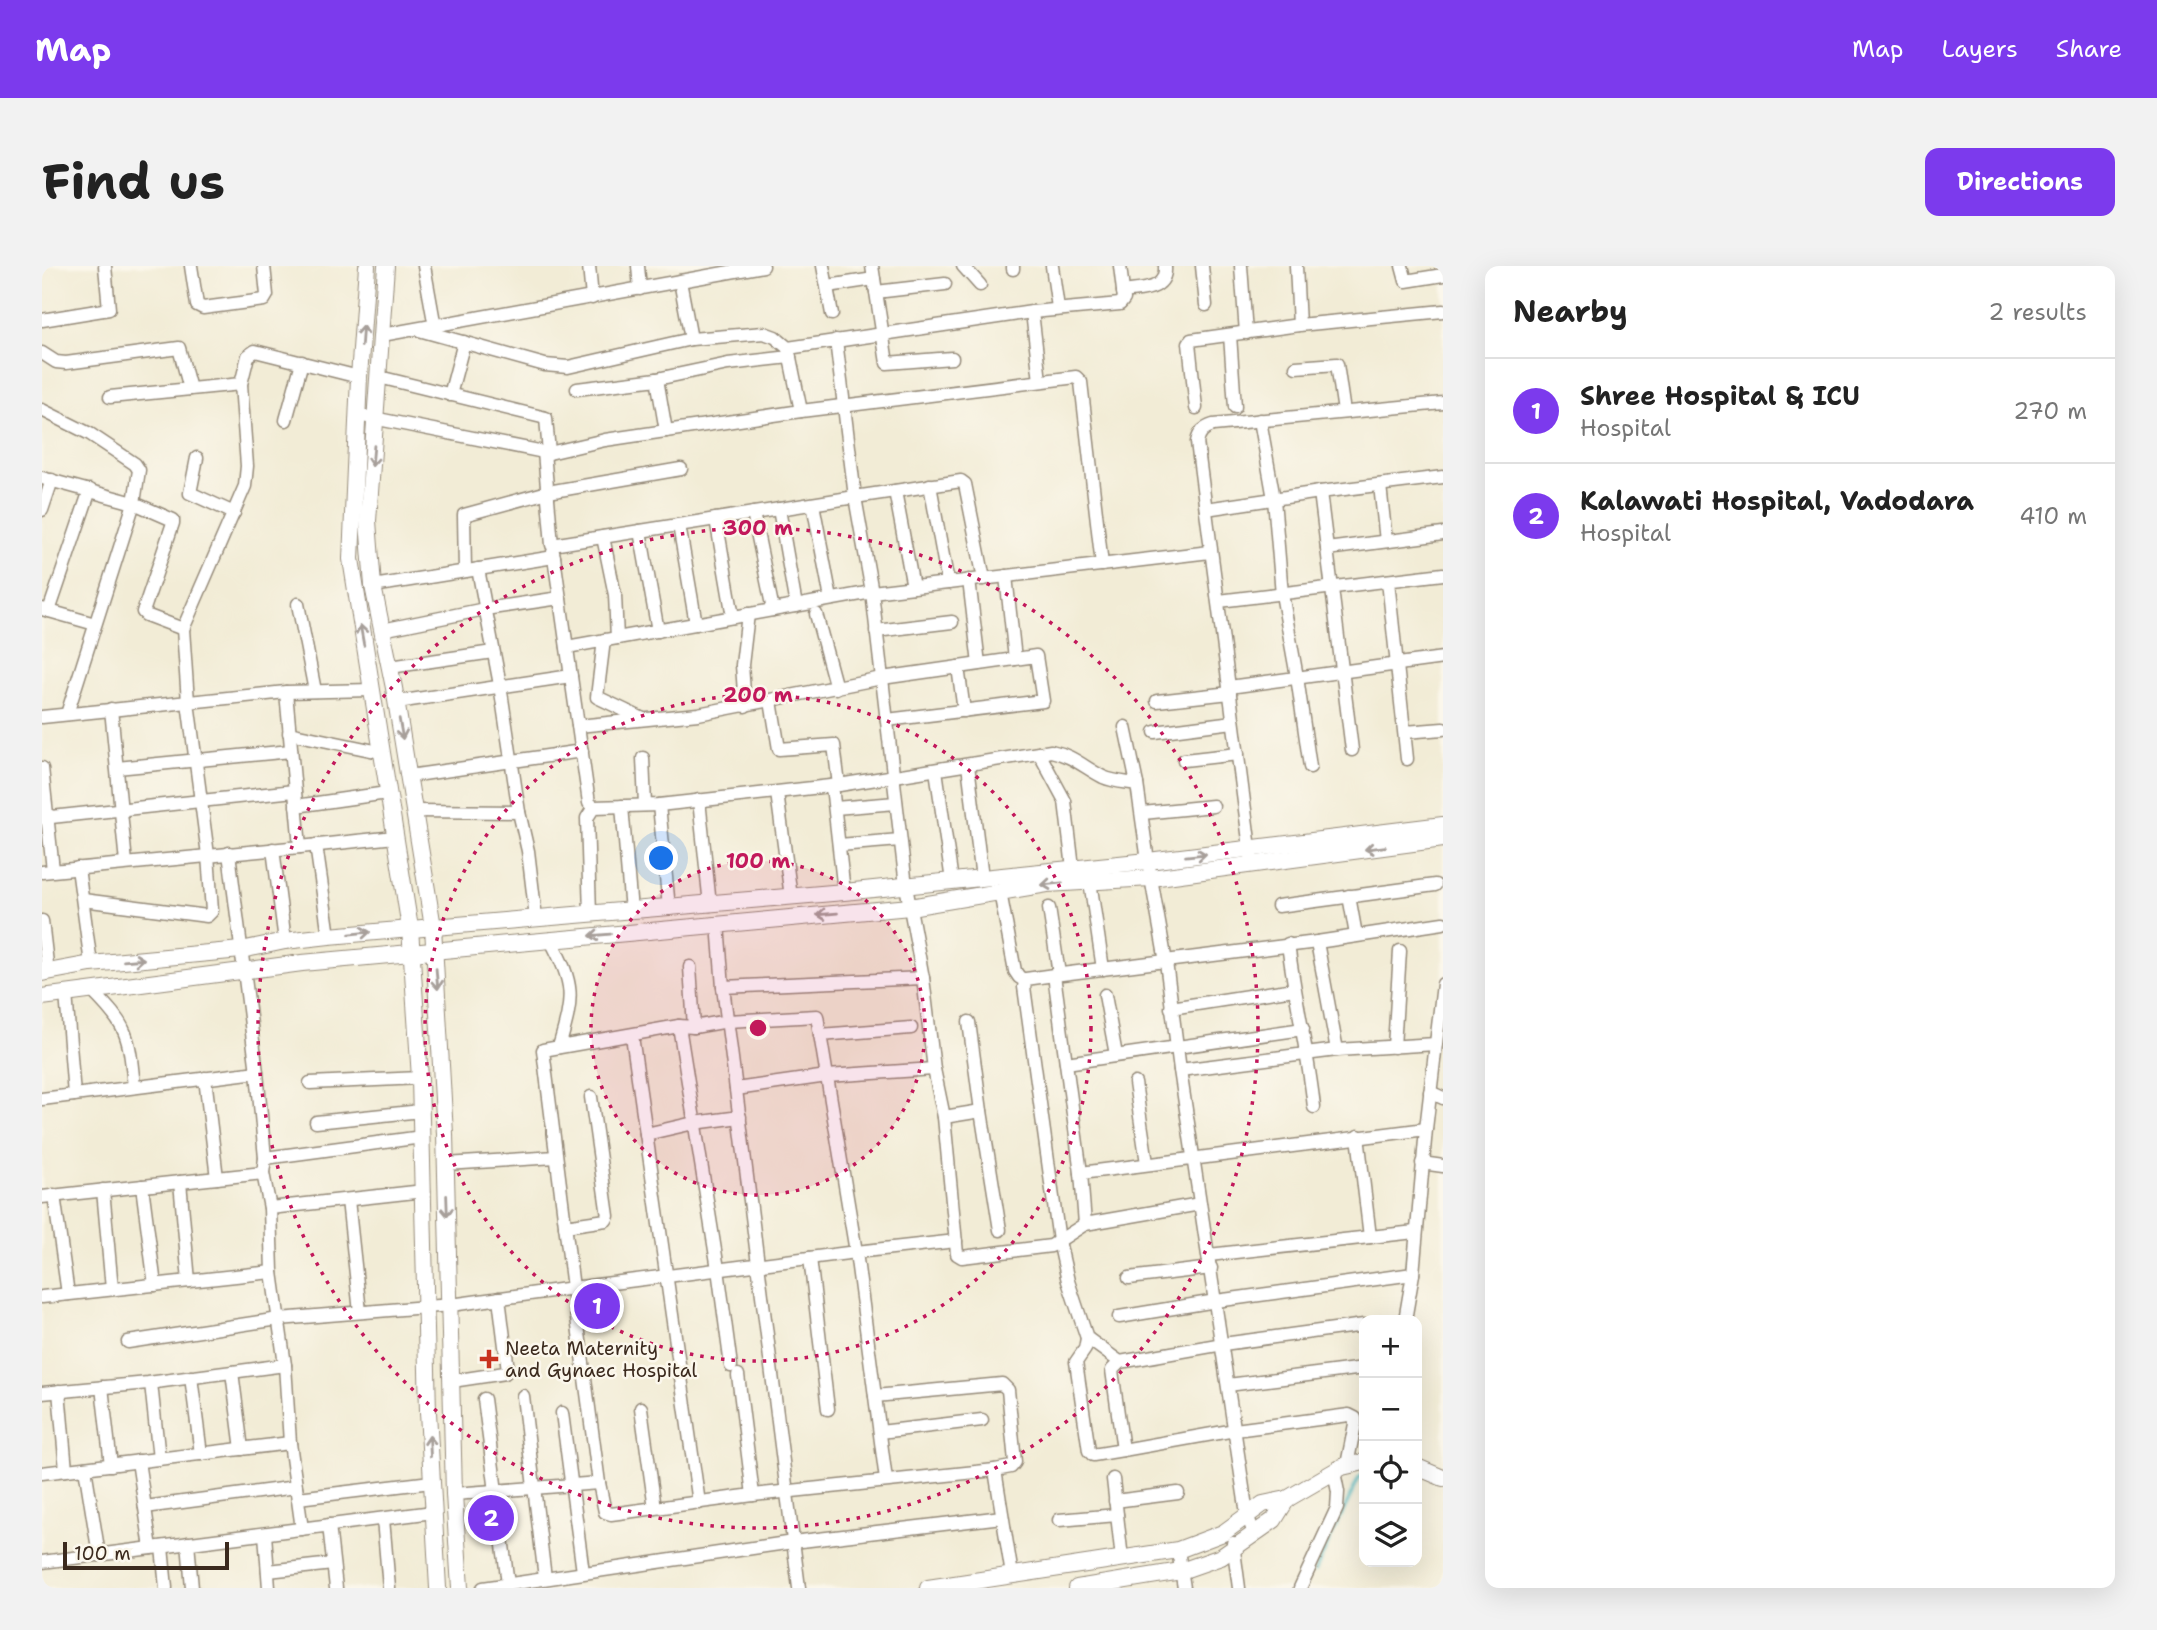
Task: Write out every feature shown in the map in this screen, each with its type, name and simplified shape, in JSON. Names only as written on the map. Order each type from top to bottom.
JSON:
[{"type":"street","points":[[42,320],[109,309],[105,266]]},
{"type":"street","points":[[191,266],[197,304],[203,308],[264,300],[267,295],[264,266]]},
{"type":"street","points":[[367,266],[351,559],[410,928],[420,1078],[431,1482],[438,1588]]},
{"type":"street","points":[[386,266],[368,521],[373,586],[397,702],[435,950],[446,1164],[454,1494],[460,1588]]},
{"type":"street","points":[[424,266],[435,327]]},
{"type":"street","points":[[589,266],[592,298]]},
{"type":"street","points":[[638,266],[640,289]]},
{"type":"street","points":[[382,335],[763,266]]},
{"type":"street","points":[[823,266],[832,314]]},
{"type":"street","points":[[963,266],[980,285]]},
{"type":"street","points":[[1052,266],[1058,308]]},
{"type":"street","points":[[577,389],[657,379],[882,332],[1058,308],[1120,304],[1124,299],[1120,266]]},
{"type":"street","points":[[1123,292],[1158,286],[1164,278],[1165,266]]},
{"type":"street","points":[[1202,266],[1206,305]]},
{"type":"street","points":[[1241,266],[1246,333]]},
{"type":"street","points":[[1296,266],[1299,325]]},
{"type":"street","points":[[1402,266],[1406,281],[1443,275]]},
{"type":"street","points":[[828,286],[874,279],[945,284]]},
{"type":"street","points":[[874,279],[887,363],[952,358]]},
{"type":"street","points":[[680,281],[691,339]]},
{"type":"street","points":[[1196,408],[1189,341],[1299,325],[1443,311]]},
{"type":"street","points":[[1032,312],[1040,381]]},
{"type":"street","points":[[419,330],[545,365],[568,367],[691,339],[764,333],[775,337],[789,352],[801,411]]},
{"type":"street","points":[[1230,335],[1235,407]]},
{"type":"street","points":[[836,340],[855,497],[872,592],[906,886],[923,978],[943,1117],[957,1254],[961,1257],[1051,1246],[1085,1224],[1200,1204]]},
{"type":"street","points":[[450,395],[464,342]]},
{"type":"street","points":[[42,353],[56,362],[66,363],[174,347],[181,350],[190,389]]},
{"type":"street","points":[[83,900],[207,916],[212,908],[208,855],[188,702],[183,629],[244,486],[247,467],[241,384],[251,352],[256,351],[359,377]]},
{"type":"street","points":[[286,420],[302,362]]},
{"type":"street","points":[[1296,367],[1337,364],[1344,412]]},
{"type":"street","points":[[379,377],[547,418],[548,492],[553,551],[589,803],[594,807],[652,805],[836,786],[1051,751],[1061,753],[1102,776],[1137,784]]},
{"type":"street","points":[[358,415],[547,453],[605,440],[801,411],[1076,377],[1081,382],[1102,565]]},
{"type":"street","points":[[657,379],[666,431]]},
{"type":"street","points":[[110,397],[241,384]]},
{"type":"street","points":[[1251,856],[1219,601],[1210,552],[1198,436],[1202,430],[1213,425],[1443,403]]},
{"type":"street","points":[[42,410],[90,434],[135,464],[139,470],[134,503],[67,714]]},
{"type":"street","points":[[1260,420],[1274,499],[1282,594],[1310,767]]},
{"type":"street","points":[[197,458],[190,493],[234,513]]},
{"type":"street","points":[[536,918],[528,851],[519,812],[500,685],[485,609],[472,570],[464,516],[548,492],[681,468]]},
{"type":"street","points":[[1206,509],[1443,477]]},
{"type":"street","points":[[42,510],[47,479],[134,503],[168,516],[173,523],[144,612],[183,629]]},
{"type":"street","points":[[373,586],[472,570],[603,537],[957,480],[965,484],[984,579]]},
{"type":"street","points":[[930,485],[948,583]]},
{"type":"street","points":[[1380,485],[1386,541]]},
{"type":"street","points":[[90,490],[45,610],[95,624]]},
{"type":"street","points":[[895,491],[913,587]]},
{"type":"street","points":[[1320,492],[1352,750]]},
{"type":"street","points":[[813,504],[831,599]]},
{"type":"street","points":[[779,509],[796,606]]},
{"type":"street","points":[[753,513],[773,610]]},
{"type":"street","points":[[716,519],[733,617]]},
{"type":"street","points":[[679,525],[696,624]]},
{"type":"street","points":[[640,531],[658,631]]},
{"type":"street","points":[[1327,549],[1443,534]]},
{"type":"street","points":[[603,537],[615,595],[617,638]]},
{"type":"street","points":[[567,647],[872,592],[1210,552]]},
{"type":"street","points":[[1219,601],[1443,574]]},
{"type":"street","points":[[1006,576],[1016,659]]},
{"type":"street","points":[[969,580],[979,664]]},
{"type":"street","points":[[1388,580],[1407,759]]},
{"type":"street","points":[[382,630],[485,609],[560,598]]},
{"type":"street","points":[[298,604],[315,691]]},
{"type":"street","points":[[745,706],[742,674],[748,614]]},
{"type":"street","points":[[816,614],[835,688]]},
{"type":"street","points":[[876,631],[952,622]]},
{"type":"street","points":[[604,640],[597,697],[643,719]]},
{"type":"street","points":[[390,667],[493,652]]},
{"type":"street","points":[[578,726],[698,714],[882,678],[1036,656],[1044,701],[887,720]]},
{"type":"street","points":[[1157,701],[1297,677],[1443,658]]},
{"type":"street","points":[[958,667],[964,711]]},
{"type":"street","points":[[397,702],[571,676]]},
{"type":"street","points":[[42,717],[286,692],[372,690]]},
{"type":"street","points":[[286,692],[300,847]]},
{"type":"street","points":[[771,701],[779,749],[834,745],[835,808],[844,892]]},
{"type":"street","points":[[111,709],[126,863]]},
{"type":"street","points":[[1155,732],[1233,722]]},
{"type":"street","points":[[1125,727],[1143,813],[1148,861],[1167,962],[1171,1008],[1247,1514],[1254,1534]]},
{"type":"street","points":[[1405,732],[1443,729]]},
{"type":"street","points":[[289,733],[380,752]]},
{"type":"street","points":[[117,768],[291,751]]},
{"type":"street","points":[[409,776],[582,751]]},
{"type":"street","points":[[1039,753],[1065,801],[1073,868]]},
{"type":"street","points":[[1184,760],[1238,754]]},
{"type":"street","points":[[643,758],[669,908]]},
{"type":"street","points":[[968,765],[982,878]]},
{"type":"street","points":[[42,768],[48,871],[395,837]]},
{"type":"street","points":[[936,770],[952,881]]},
{"type":"street","points":[[45,818],[294,791]]},
{"type":"street","points":[[296,806],[387,793]]},
{"type":"street","points":[[777,793],[791,898]]},
{"type":"street","points":[[699,800],[710,905]]},
{"type":"street","points":[[835,808],[896,803]]},
{"type":"street","points":[[621,806],[631,911]]},
{"type":"street","points":[[1143,813],[1213,806]]},
{"type":"street","points":[[590,914],[587,818],[594,807]]},
{"type":"street","points":[[415,811],[519,812]]},
{"type":"street","points":[[42,997],[302,963],[910,907],[1047,884],[1151,878],[1251,856],[1443,825]]},
{"type":"street","points":[[42,921],[45,972],[91,964],[241,950],[329,936],[410,928],[791,898],[1148,861],[1251,856],[1443,839]]},
{"type":"street","points":[[839,845],[900,840]]},
{"type":"street","points":[[316,845],[329,936]]},
{"type":"street","points":[[273,849],[292,941],[302,963]]},
{"type":"street","points":[[229,853],[257,1072],[265,1158],[263,1173],[270,1208],[272,1272],[285,1365],[290,1443],[302,1529]]},
{"type":"street","points":[[79,868],[91,964]]},
{"type":"street","points":[[1090,881],[1103,969]]},
{"type":"street","points":[[1278,906],[1435,885]]},
{"type":"street","points":[[1000,892],[1015,971],[1018,977],[1024,980],[1443,923]]},
{"type":"street","points":[[1349,896],[1356,935]]},
{"type":"street","points":[[1049,908],[1085,1224]]},
{"type":"street","points":[[718,924],[723,987],[799,1588]]},
{"type":"street","points":[[550,939],[570,987],[570,1010],[559,1047]]},
{"type":"street","points":[[1317,942],[1337,1050]]},
{"type":"street","points":[[1288,944],[1294,989],[1308,1053],[1314,1107]]},
{"type":"street","points":[[1394,1047],[1400,951]]},
{"type":"street","points":[[690,967],[694,1027]]},
{"type":"street","points":[[723,987],[923,978]]},
{"type":"street","points":[[1024,980],[1059,1241],[1068,1281],[1087,1338],[1085,1349],[1076,1362],[1089,1451],[1093,1455],[1235,1430],[1349,1415],[1355,1418],[1349,1466],[1338,1492],[1337,1508],[1300,1588]]},
{"type":"street","points":[[1406,1315],[1413,1274],[1430,1092],[1439,1053],[1443,984]]},
{"type":"street","points":[[1171,1008],[1294,989]]},
{"type":"street","points":[[91,990],[111,1009],[127,1034],[134,1087]]},
{"type":"street","points":[[66,993],[74,1095]]},
{"type":"street","points":[[1105,995],[1116,1055]]},
{"type":"street","points":[[875,1396],[1002,1384],[1008,1390],[1015,1462],[1008,1468],[995,1470],[753,1495],[608,1514],[605,1512],[542,1052],[545,1049],[679,1026],[818,1017],[856,1252],[886,1480]]},
{"type":"street","points":[[969,1022],[1000,1230]]},
{"type":"street","points":[[679,1026],[753,1495]]},
{"type":"street","points":[[820,1035],[911,1028]]},
{"type":"street","points":[[1066,1063],[1303,1029]]},
{"type":"street","points":[[632,1036],[699,1503]]},
{"type":"street","points":[[1180,1070],[1337,1050],[1394,1047],[1439,1053]]},
{"type":"street","points":[[736,1089],[827,1076],[934,1069]]},
{"type":"street","points":[[42,1099],[257,1072]]},
{"type":"street","points":[[205,1078],[217,1178]]},
{"type":"street","points":[[310,1083],[420,1078]]},
{"type":"street","points":[[1135,1083],[1147,1163]]},
{"type":"street","points":[[1430,1092],[1443,1098]]},
{"type":"street","points":[[565,1226],[606,1220],[608,1216],[591,1097]]},
{"type":"street","points":[[316,1122],[421,1111]]},
{"type":"street","points":[[943,1117],[981,1111]]},
{"type":"street","points":[[646,1134],[694,1123],[740,1117]]},
{"type":"street","points":[[1081,1172],[1426,1129]]},
{"type":"street","points":[[1358,1136],[1370,1237]]},
{"type":"street","points":[[265,1158],[422,1137]]},
{"type":"street","points":[[446,1164],[556,1157]]},
{"type":"street","points":[[1422,1163],[1443,1167]]},
{"type":"street","points":[[68,1294],[48,1196],[263,1173]]},
{"type":"street","points":[[180,1182],[189,1281]]},
{"type":"street","points":[[142,1186],[155,1285]]},
{"type":"street","points":[[103,1190],[112,1289]]},
{"type":"street","points":[[270,1208],[424,1191]]},
{"type":"street","points":[[348,1200],[360,1312]]},
{"type":"street","points":[[1129,1278],[1210,1262],[1415,1232]]},
{"type":"street","points":[[128,1342],[279,1319],[451,1305],[718,1269],[956,1241]]},
{"type":"street","points":[[810,1258],[828,1409]]},
{"type":"street","points":[[42,1297],[272,1272]]},
{"type":"street","points":[[1119,1317],[1413,1274]]},
{"type":"street","points":[[452,1381],[505,1373],[508,1370],[499,1298]]},
{"type":"street","points":[[1123,1450],[1112,1375],[1114,1366],[1120,1362],[1223,1344],[1359,1326]]},
{"type":"street","points":[[1087,1338],[1120,1362]]},
{"type":"street","points":[[42,1392],[151,1383],[285,1365]]},
{"type":"street","points":[[1228,1385],[1359,1369]]},
{"type":"street","points":[[232,1372],[242,1449]]},
{"type":"street","points":[[191,1377],[201,1454]]},
{"type":"street","points":[[151,1383],[159,1459]]},
{"type":"street","points":[[102,1387],[111,1465]]},
{"type":"street","points":[[59,1391],[66,1470]]},
{"type":"street","points":[[523,1396],[545,1578]]},
{"type":"street","points":[[484,1399],[508,1584]]},
{"type":"street","points":[[641,1408],[655,1508]]},
{"type":"street","points":[[562,1413],[583,1573]]},
{"type":"street","points":[[880,1432],[982,1420]]},
{"type":"street","points":[[42,1473],[290,1443]]},
{"type":"street","points":[[138,1461],[145,1507],[166,1588]]},
{"type":"street","points":[[928,1588],[992,1584],[1012,1575],[1178,1550],[1223,1533],[1263,1504],[1287,1499],[1349,1466]]},
{"type":"street","points":[[85,1468],[99,1555]]},
{"type":"street","points":[[1422,1469],[1443,1478]]},
{"type":"street","points":[[995,1470],[1012,1575]]},
{"type":"street","points":[[1113,1479],[1122,1559]]},
{"type":"street","points":[[145,1507],[431,1482]]},
{"type":"street","points":[[454,1494],[599,1482]]},
{"type":"street","points":[[1115,1501],[1178,1493]]},
{"type":"street","points":[[1086,1564],[1085,1587],[1181,1571],[1221,1557],[1275,1520],[1287,1499]]},
{"type":"street","points":[[42,1562],[433,1512]]},
{"type":"street","points":[[1059,1520],[1117,1515]]},
{"type":"street","points":[[483,1588],[793,1542],[1002,1517]]},
{"type":"street","points":[[383,1518],[389,1588]]},
{"type":"street","points":[[329,1525],[336,1588]]},
{"type":"street","points":[[1231,1527],[1239,1588]]},
{"type":"street","points":[[265,1534],[269,1588]]},
{"type":"street","points":[[188,1543],[192,1588]]},
{"type":"street","points":[[1178,1550],[1184,1588]]},
{"type":"street","points":[[268,1571],[333,1564]]},
{"type":"waterway","points":[[1407,1270],[1409,1247]]},
{"type":"waterway","points":[[1315,1571],[1359,1478]]},
{"type":"place","name":"Shree Hospital & ICU","points":[[597,1306]]},
{"type":"place","name":"Neeta Maternity and Gynaec Hospital","points":[[489,1359]]},
{"type":"place","name":"Kalawati Hospital, Vadodara","points":[[491,1518]]}]
